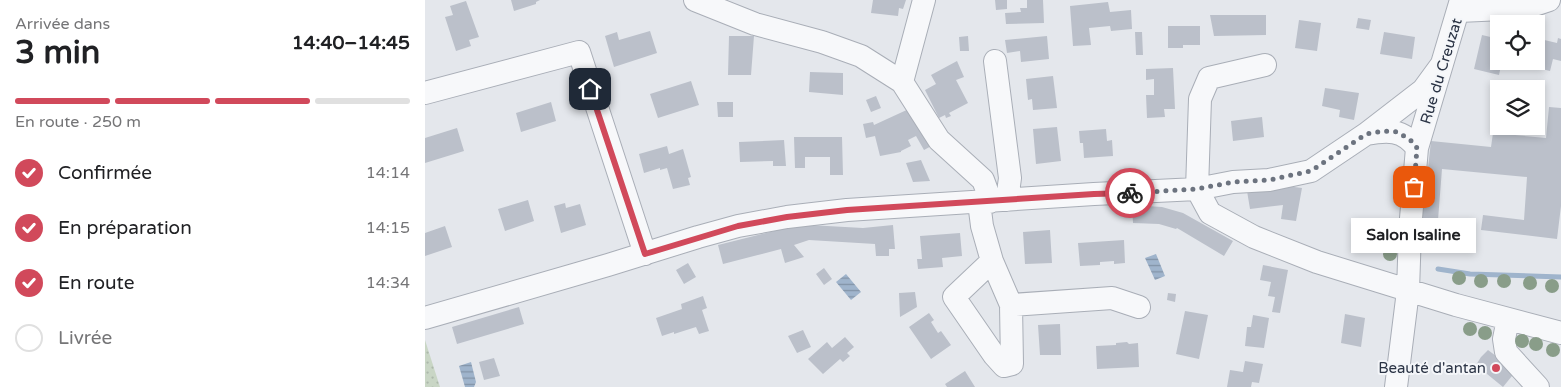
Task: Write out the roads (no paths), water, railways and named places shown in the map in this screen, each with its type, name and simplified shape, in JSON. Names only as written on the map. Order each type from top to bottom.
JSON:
[{"type":"street","points":[[695,0],[755,24],[822,42],[861,56],[902,82],[939,140],[983,180],[992,201]]},
{"type":"street","points":[[902,82],[924,0]]},
{"type":"street","points":[[1460,6],[1525,8],[1549,0]]},
{"type":"street","name":"Rue du Creuzat","points":[[1396,387],[1408,291],[1417,148],[1460,6]]},
{"type":"street","points":[[425,93],[579,52],[645,254]]},
{"type":"street","points":[[992,261],[954,296],[994,355],[1004,366],[1012,364],[1011,305],[992,261],[982,226],[992,201],[1010,178],[995,62]]},
{"type":"street","points":[[425,318],[738,226],[787,217],[847,210],[1197,189],[1233,182],[1269,180],[1311,171],[1366,134],[1423,90],[1442,64]]},
{"type":"street","points":[[1265,66],[1209,78],[1199,99],[1197,189],[1210,213],[1254,237],[1317,262],[1408,291],[1561,333]]},
{"type":"street","points":[[1366,134],[1383,131],[1398,132],[1413,142],[1417,148]]},
{"type":"street","points":[[1011,305],[1112,298],[1139,307]]},
{"type":"street","points":[[1508,319],[1504,333],[1506,352],[1538,387]]},
{"type":"water","points":[[1156,254],[1165,276],[1155,280],[1145,258]]},
{"type":"water","points":[[846,274],[861,292],[851,300],[836,282]]},
{"type":"water","points":[[471,362],[476,382],[474,387],[465,387],[459,366]]},
{"type":"waterway","points":[[1438,269],[1470,274],[1561,277]]},
{"type":"place","name":"Salon Isaline","points":[[1414,187]]},
{"type":"place","name":"Beauté d'antan","points":[[1496,368]]}]
